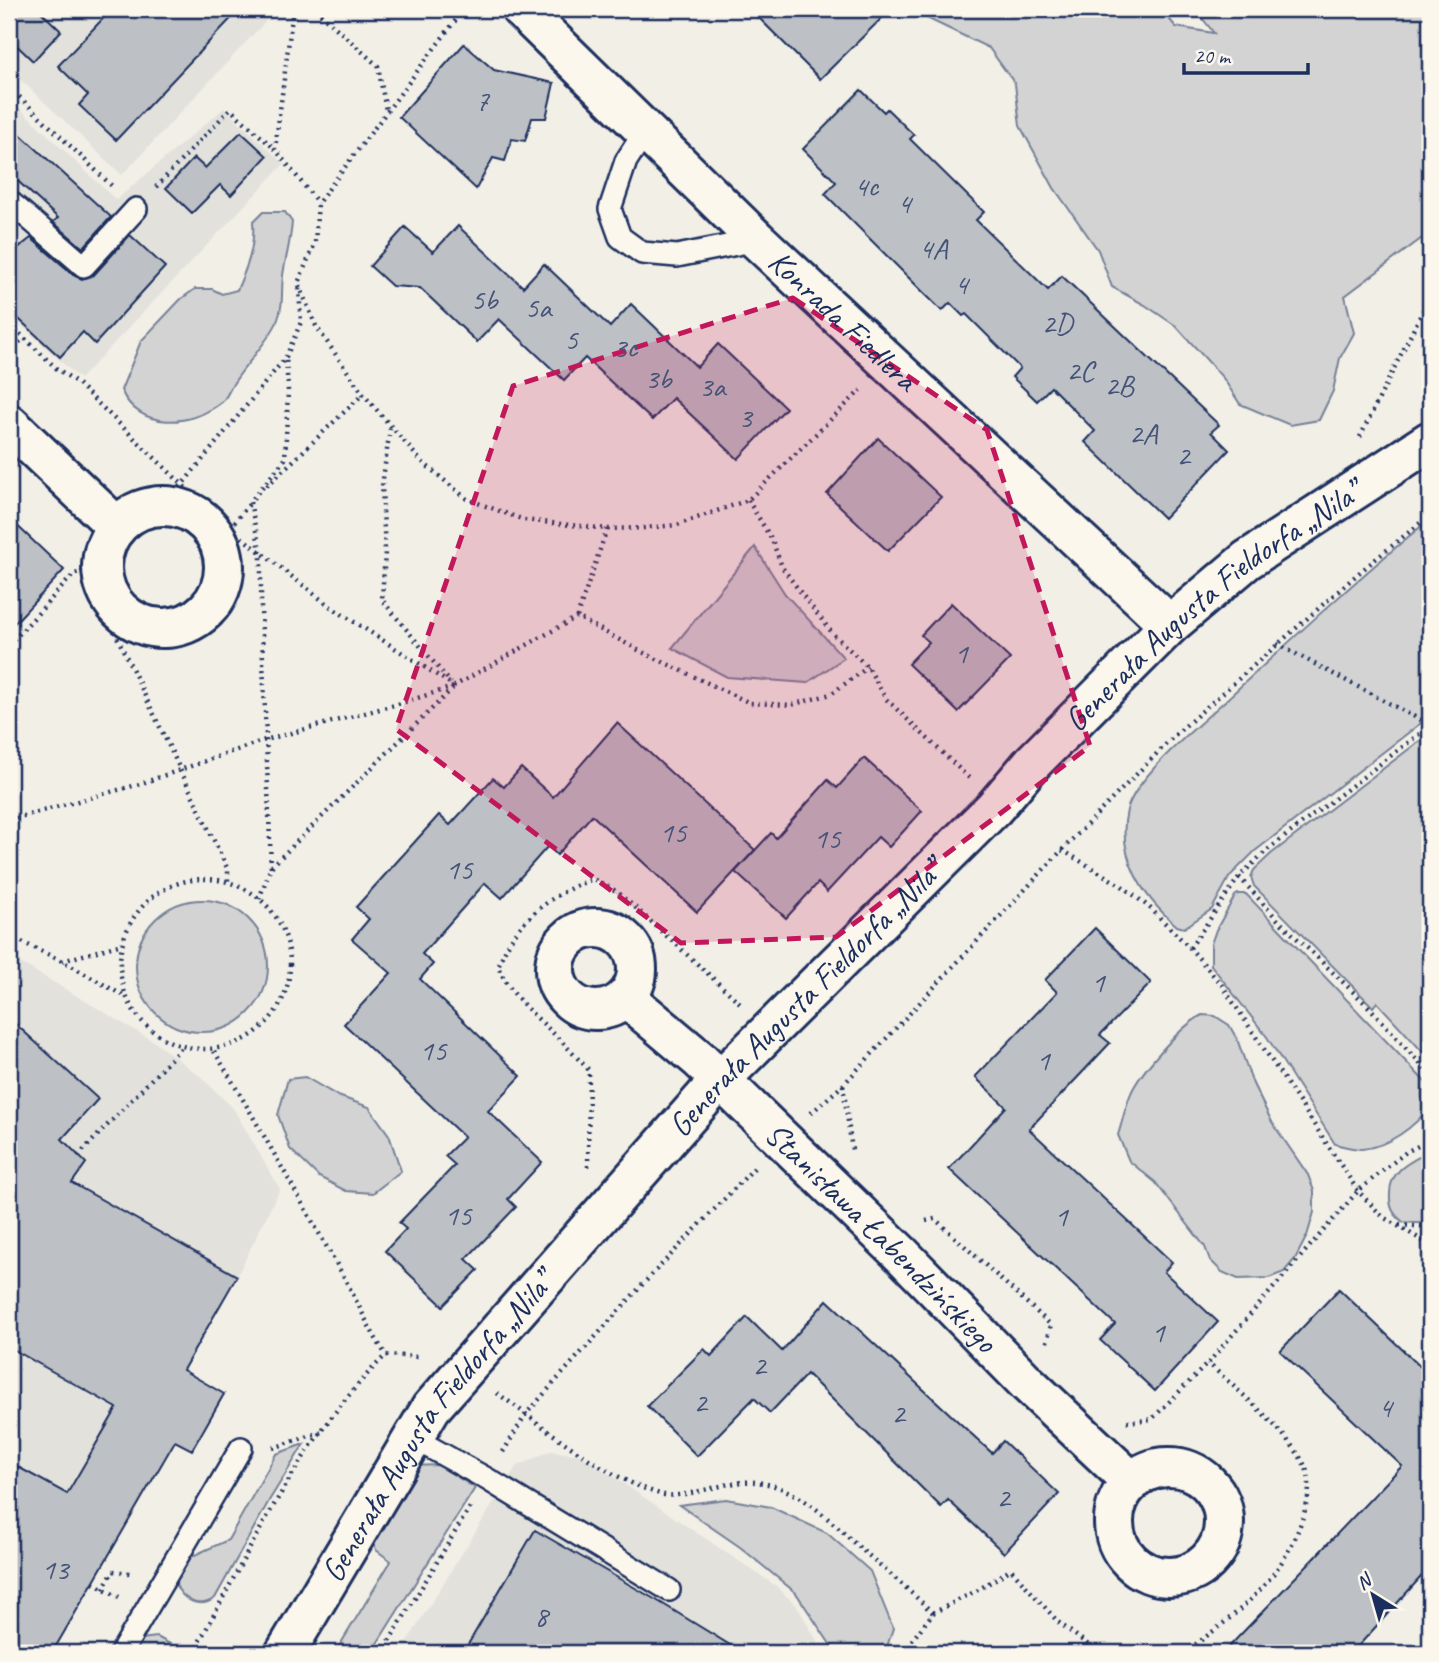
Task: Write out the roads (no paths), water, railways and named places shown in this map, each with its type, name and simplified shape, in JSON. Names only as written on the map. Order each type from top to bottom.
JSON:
[{"type":"street","name":"Konrada Fiedlera","points":[[521,9],[757,240],[1170,625]]},
{"type":"street","points":[[9,424],[116,526]]},
{"type":"street","name":"Generała Augusta Fieldorfa „Nila”","points":[[285,1653],[431,1408],[719,1081],[994,808],[1033,762],[1170,625],[1247,560],[1430,441]]},
{"type":"street","points":[[150,506],[171,506],[190,511],[226,537],[224,573],[219,594],[210,607],[193,621],[177,628],[152,628],[127,618],[111,603],[103,583],[101,567],[104,545],[116,526],[130,514],[150,506]]},
{"type":"street","name":"Stanisława Łabendzińskiego","points":[[626,998],[700,1060],[903,1256],[1027,1383],[1132,1482]]},
{"type":"lane","points":[[646,130],[626,161],[610,209],[620,237],[642,253],[677,256],[757,240]]},
{"type":"lane","points":[[9,201],[84,266],[136,209]]},
{"type":"lane","points":[[413,1438],[487,1479],[668,1590]]},
{"type":"lane","points":[[121,1653],[241,1448]]}]
